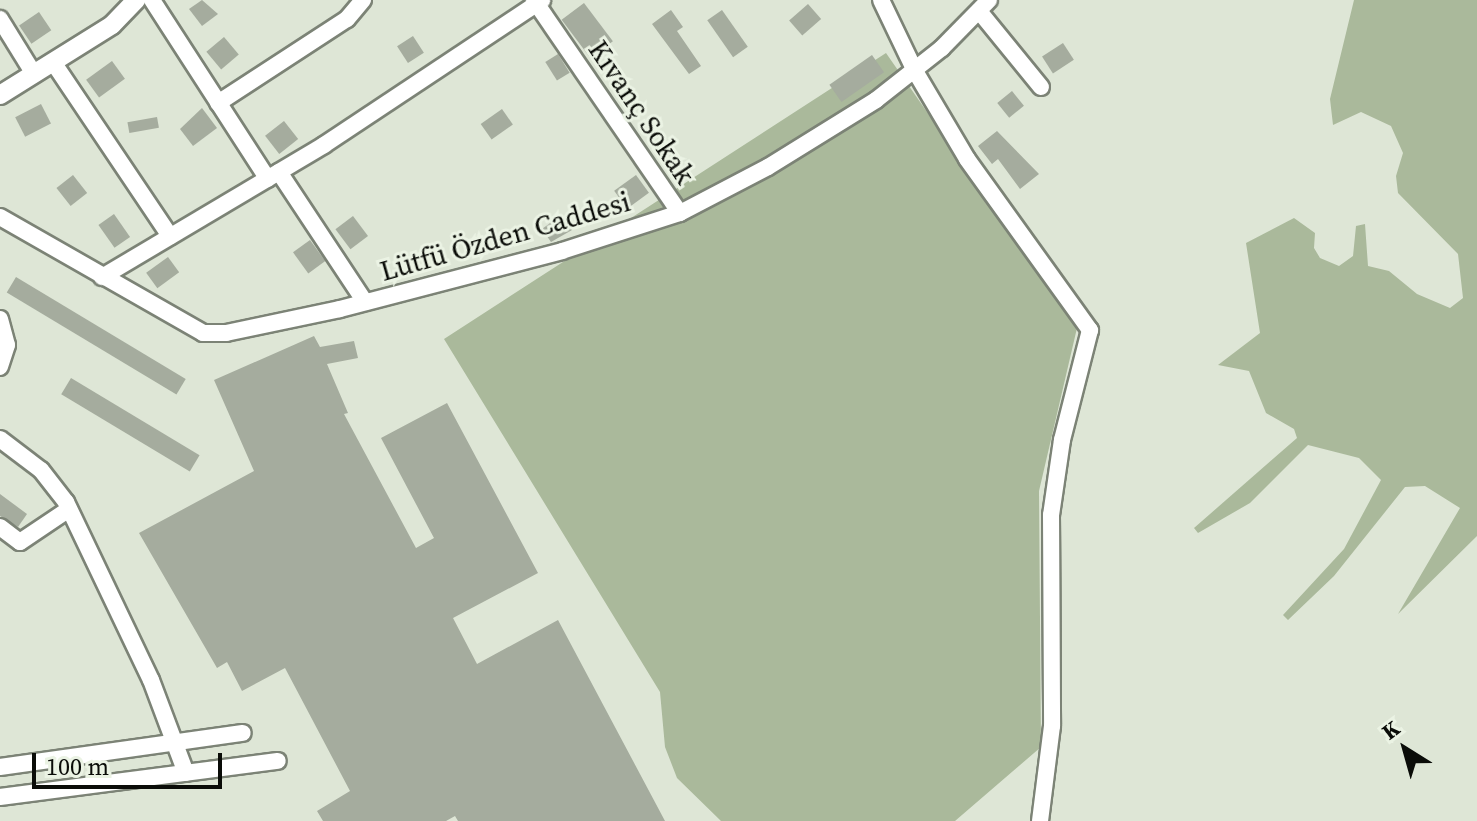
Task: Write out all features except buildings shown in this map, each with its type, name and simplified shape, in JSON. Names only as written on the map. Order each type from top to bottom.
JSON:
[{"type":"street","points":[[0,95],[112,25],[136,0]]},
{"type":"street","points":[[152,0],[218,103],[365,302]]},
{"type":"street","points":[[218,103],[347,19],[363,0]]},
{"type":"street","points":[[881,0],[915,71],[995,202],[1090,330],[1062,440],[1051,515],[1052,726],[1040,821]]},
{"type":"street","points":[[102,277],[274,175],[537,1]]},
{"type":"street","name":"Kıvanç Sokak","points":[[537,1],[680,213]]},
{"type":"street","points":[[984,6],[1041,87]]},
{"type":"street","name":"Lütfü Özden Caddesi","points":[[0,217],[184,326],[211,334],[365,302],[562,251],[680,213],[813,140],[915,71],[984,6]]},
{"type":"street","points":[[0,19],[34,74]]},
{"type":"street","points":[[53,62],[170,236]]},
{"type":"street","points":[[0,319],[7,345],[0,367]]},
{"type":"street","points":[[0,439],[41,470],[69,509],[151,680],[186,773]]},
{"type":"street","points":[[0,527],[20,542],[69,509]]},
{"type":"street","points":[[0,767],[243,733]]},
{"type":"street","points":[[0,797],[278,761]]},
{"type":"green space","points":[[1354,0],[1477,0],[1477,536],[1398,614],[1460,508],[1425,486],[1405,487],[1334,576],[1288,620],[1283,615],[1344,549],[1381,480],[1359,458],[1308,445],[1250,503],[1198,533],[1194,528],[1297,438],[1294,429],[1266,413],[1249,371],[1218,365],[1260,333],[1246,243],[1294,218],[1315,233],[1314,248],[1320,258],[1339,266],[1353,256],[1356,226],[1365,224],[1368,266],[1389,271],[1417,294],[1450,308],[1463,298],[1458,254],[1398,193],[1396,176],[1403,153],[1391,126],[1361,112],[1333,125],[1330,99]]},
{"type":"green space","points":[[886,53],[1077,328],[1039,491],[1041,747],[955,821],[721,821],[677,778],[665,747],[660,692],[444,339]]}]
